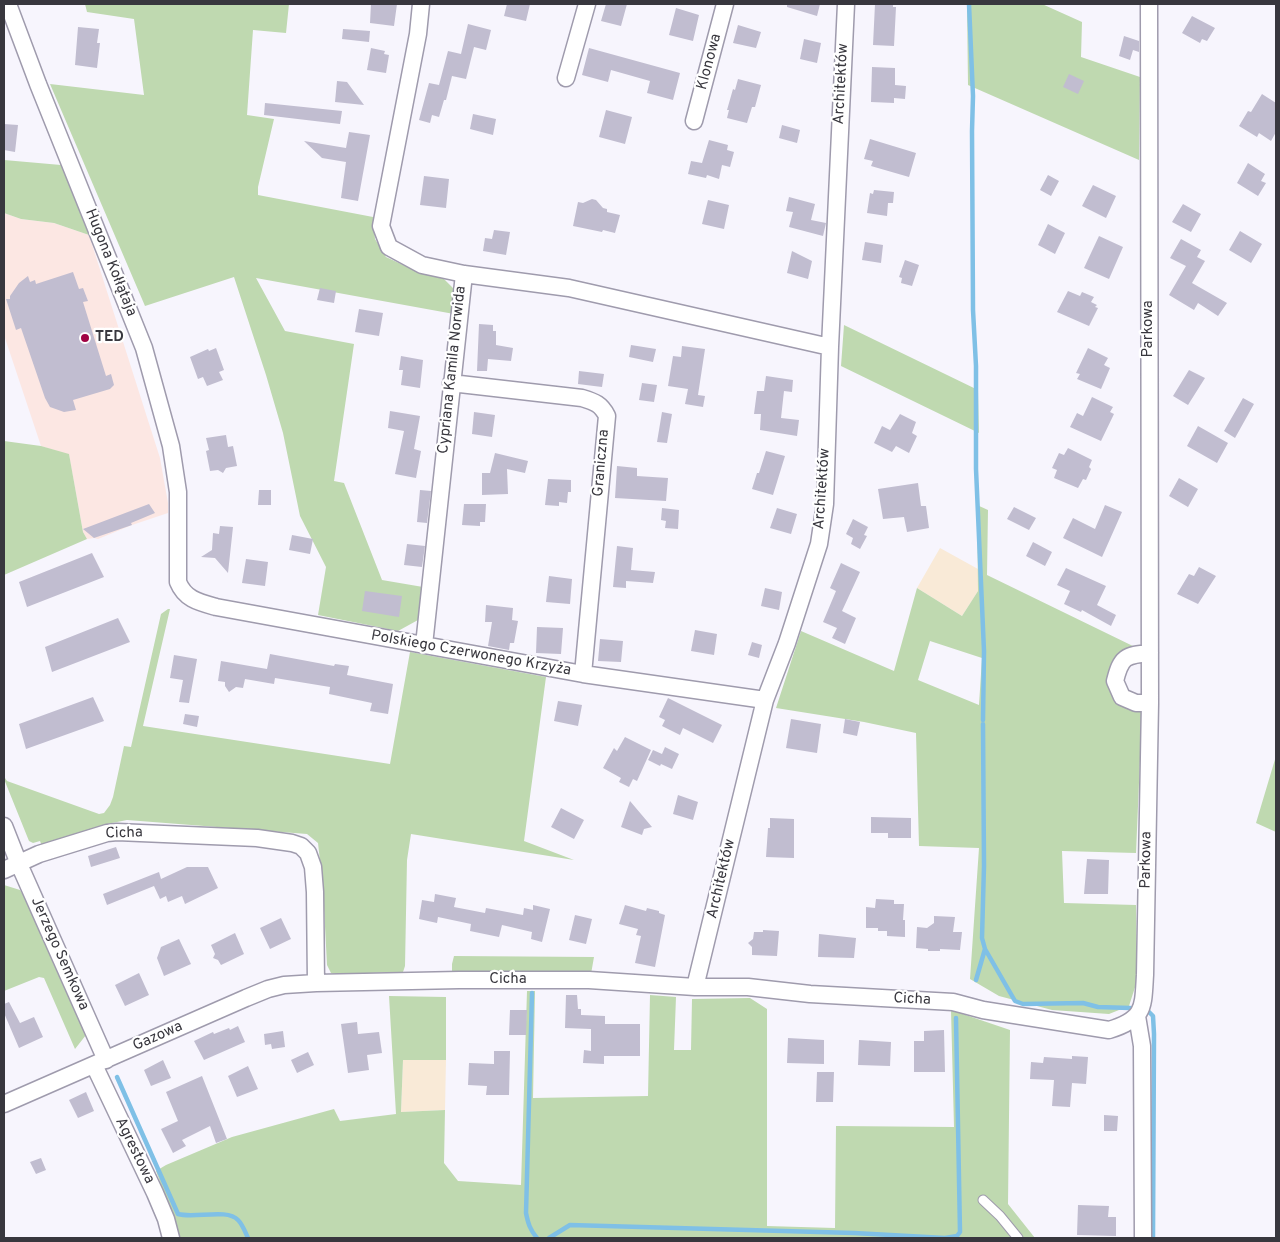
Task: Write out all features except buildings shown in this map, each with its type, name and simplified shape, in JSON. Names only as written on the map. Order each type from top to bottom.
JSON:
[{"type":"street","name":"Hugona Kołłątaja","points":[[8,4],[38,84],[144,348],[171,446],[178,492],[178,582],[182,591]]},
{"type":"street","name":"Cypriana Kamila Norwida","points":[[421,4],[418,34],[381,226],[389,247],[422,265],[464,274],[424,645]]},
{"type":"street","points":[[566,78],[587,4]]},
{"type":"street","name":"Klonowa","points":[[694,121],[725,4]]},
{"type":"street","name":"Architektów","points":[[695,987],[765,700],[819,544],[825,504],[830,347],[846,4]]},
{"type":"street","name":"Parkowa","points":[[1143,1238],[1142,1046],[1131,1020],[1143,1005],[1145,975],[1150,703],[1149,4]]},
{"type":"street","points":[[464,274],[569,288],[830,347]]},
{"type":"street","name":"Graniczna","points":[[451,383],[582,398],[597,402],[604,409],[607,416],[583,674]]},
{"type":"street","name":"Polskiego Czerwonego Krzyża","points":[[182,591],[196,602],[216,607],[583,674],[765,700]]},
{"type":"street","points":[[1150,654],[1133,654],[1122,661],[1115,681],[1122,697],[1136,703],[1150,703]]},
{"type":"street","name":"Jerzego Semkowa","points":[[4,826],[11,867],[100,1063]]},
{"type":"street","name":"Cicha","points":[[11,867],[39,854],[107,833],[117,832],[257,838],[300,846],[308,852],[313,867],[316,983],[589,980],[695,987],[748,987],[810,994],[953,1002],[983,1010],[1109,1030],[1131,1020]]},
{"type":"street","name":"Gazowa","points":[[4,1104],[268,989],[284,985],[316,983]]},
{"type":"street","name":"Agrestowa","points":[[100,1063],[166,1219],[171,1238]]},
{"type":"lane","points":[[983,1200],[1000,1216],[1018,1238]]},
{"type":"shaded area","points":[[4,213],[21,219],[54,223],[89,235],[160,458],[168,513],[98,539],[87,539],[83,532],[69,455],[41,446],[4,335]]},
{"type":"shaded area","points":[[940,548],[978,569],[978,591],[962,616],[917,588]]},
{"type":"shaded area","points":[[403,1060],[446,1060],[445,1110],[401,1112]]},
{"type":"green space","points":[[85,4],[289,4],[286,33],[253,30],[247,115],[274,119],[258,187],[258,195],[373,217],[375,239],[386,257],[416,271],[443,278],[453,288],[454,314],[256,278],[285,331],[354,344],[334,481],[344,483],[382,580],[423,587],[418,620],[398,631],[318,615],[326,567],[300,516],[283,433],[234,277],[145,306],[50,84],[144,95],[134,19],[87,12]]},
{"type":"green space","points":[[967,4],[1042,4],[1082,22],[1081,57],[1140,77],[1139,160],[968,85]]},
{"type":"green space","points":[[4,160],[61,165],[89,235],[54,223],[21,219],[4,213]]},
{"type":"green space","points":[[844,325],[978,390],[979,433],[841,366]]},
{"type":"green space","points":[[4,441],[41,446],[69,454],[83,532],[87,539],[4,575]]},
{"type":"green space","points":[[977,505],[988,510],[987,575],[1137,648],[1130,648],[1119,701],[1142,712],[1136,853],[1062,851],[1064,903],[1136,905],[1137,981],[1129,1006],[1109,1014],[1052,1010],[999,996],[970,979],[979,848],[919,846],[916,733],[864,722],[776,708],[801,631],[894,671],[917,588],[962,616],[978,591]],"holes":[[[930,641],[982,658],[979,705],[918,680]]]},
{"type":"green space","points":[[170,609],[143,726],[390,764],[410,652],[546,677],[524,841],[574,860],[411,834],[407,860],[405,966],[403,972],[336,974],[331,973],[327,965],[323,888],[318,843],[307,834],[127,820],[107,824],[42,846],[40,841],[33,843],[29,841],[4,779],[99,814],[104,813],[113,797],[124,746],[131,747],[161,614]]},
{"type":"green space","points":[[1276,756],[1276,832],[1256,823]]},
{"type":"green space","points":[[4,885],[20,890],[32,908],[54,965],[86,1035],[75,1049],[44,978],[39,977],[4,991]]},
{"type":"green space","points":[[454,956],[594,957],[591,974],[452,974]]},
{"type":"green space","points":[[527,991],[535,991],[533,1098],[648,1096],[650,995],[676,997],[674,1050],[691,1050],[692,999],[750,998],[767,1009],[767,1226],[835,1228],[836,1126],[954,1127],[951,1010],[1010,1030],[1008,1204],[1035,1238],[178,1238],[176,1226],[156,1171],[166,1165],[232,1137],[334,1109],[340,1121],[396,1114],[389,996],[446,997],[446,1060],[403,1060],[401,1112],[445,1110],[444,1163],[458,1181],[521,1185]]},
{"type":"waterway","points":[[969,4],[973,96],[973,310],[976,366],[976,469],[984,651],[983,720]]},
{"type":"waterway","points":[[983,724],[984,866],[982,938],[985,949],[1015,1001],[1023,1004],[1083,1003],[1098,1007],[1130,1008]]},
{"type":"waterway","points":[[976,980],[985,949]]},
{"type":"waterway","points":[[532,993],[526,1213],[530,1226],[537,1238]]},
{"type":"waterway","points":[[1149,1012],[1153,1016],[1154,1034],[1153,1238]]},
{"type":"waterway","points":[[549,1238],[570,1225],[854,1233],[945,1238],[957,1236],[960,1232],[956,1018]]},
{"type":"waterway","points":[[117,1077],[178,1214],[218,1214],[233,1217],[241,1224],[248,1238]]},
{"type":"place","name":"TED","points":[[85,338]]}]
